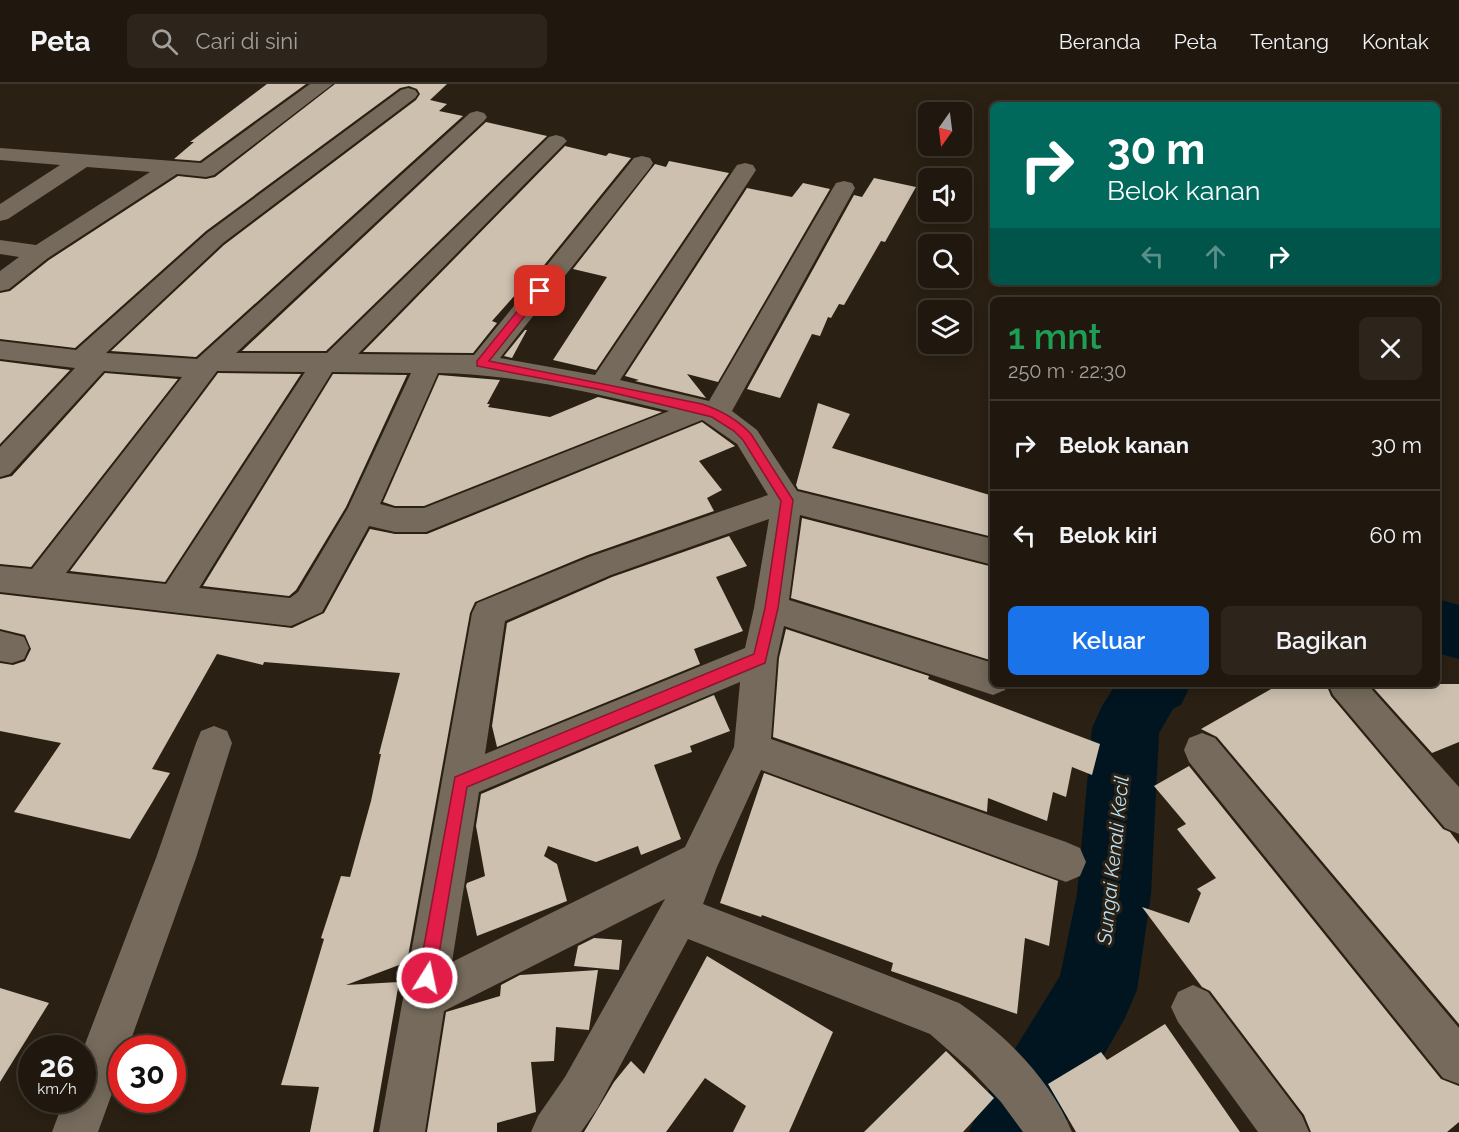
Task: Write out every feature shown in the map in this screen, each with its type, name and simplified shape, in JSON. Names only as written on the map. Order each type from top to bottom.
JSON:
[{"type":"street","points":[[0,154],[204,170],[323,84]]},
{"type":"street","points":[[0,466],[90,360],[215,238],[408,94]]},
{"type":"street","points":[[40,584],[206,366],[477,117]]},
{"type":"street","points":[[174,600],[330,362],[556,141]]},
{"type":"street","points":[[0,214],[83,160]]},
{"type":"street","points":[[481,364],[642,163]]},
{"type":"street","points":[[0,283],[40,253],[175,166]]},
{"type":"street","points":[[602,386],[745,170]]},
{"type":"street","points":[[361,512],[396,520],[426,520],[709,411],[844,188]]},
{"type":"street","points":[[0,246],[40,253]]},
{"type":"street","points":[[0,350],[90,360],[206,366],[330,362],[481,364],[602,386],[709,411],[739,428],[747,437],[787,500],[771,608],[760,658],[752,749],[699,861],[679,915],[581,1093],[554,1132]]},
{"type":"street","points":[[0,579],[281,612],[302,608],[316,593],[361,512],[429,362]]},
{"type":"street","points":[[402,1132],[460,782],[486,644],[489,613],[600,566],[787,500],[990,551]]},
{"type":"street","points":[[771,608],[990,678]]},
{"type":"street","points":[[460,782],[760,658]]},
{"type":"street","points":[[1348,687],[1455,803]]},
{"type":"street","points":[[75,1132],[176,858],[214,743]]},
{"type":"street","points":[[752,749],[1066,862]]},
{"type":"street","points":[[1202,750],[1459,1062]]},
{"type":"street","points":[[423,999],[699,861]]},
{"type":"street","points":[[679,915],[944,1018],[960,1027],[985,1052],[1045,1123]]},
{"type":"street","points":[[1193,1007],[1286,1132]]},
{"type":"building","points":[[267,84],[306,84],[200,161],[174,159],[194,142],[190,142]]},
{"type":"building","points":[[335,84],[447,84],[430,100],[447,104],[439,111],[463,116],[196,357],[111,351],[224,245],[416,100],[420,94],[417,89],[409,86],[400,88],[206,231],[75,348],[0,339],[0,293],[10,291],[49,260],[178,176],[206,179],[215,177]]},
{"type":"building","points":[[486,122],[547,136],[326,351],[242,351]]},
{"type":"building","points":[[565,146],[606,156],[609,153],[631,158],[541,269],[539,268],[492,321],[497,323],[473,353],[363,352]]},
{"type":"building","points":[[669,161],[729,173],[596,370],[553,360],[607,277],[573,269],[655,164],[666,167]]},
{"type":"building","points":[[874,178],[916,187],[885,242],[881,241],[844,305],[839,304],[831,318],[828,317],[820,336],[812,334],[780,398],[747,389],[854,195],[862,197]]},
{"type":"building","points":[[803,183],[830,189],[718,382],[687,374],[706,398],[635,381],[639,380],[625,376],[747,188],[792,197]]},
{"type":"building","points":[[527,330],[512,358],[504,356]]},
{"type":"building","points":[[0,361],[70,370],[0,444]]},
{"type":"building","points":[[105,373],[178,379],[31,567],[0,564],[0,479],[12,476]]},
{"type":"building","points":[[218,373],[301,374],[165,582],[70,571]]},
{"type":"building","points":[[333,374],[407,375],[346,507],[296,590],[289,596],[203,586]]},
{"type":"building","points":[[439,375],[500,380],[487,404],[490,404],[488,407],[550,417],[598,397],[662,412],[424,506],[395,506],[383,502]]},
{"type":"building","points":[[818,403],[850,414],[832,448],[990,495],[990,536],[798,489],[796,485]]},
{"type":"building","points":[[702,422],[735,446],[699,461],[722,490],[707,498],[714,511],[588,555],[475,602],[470,613],[407,962],[346,985],[399,982],[373,1132],[310,1132],[319,1087],[281,1085],[324,939],[321,938],[341,876],[350,877],[371,801],[381,754],[379,754],[400,673],[264,662],[263,665],[217,654],[152,769],[170,773],[130,839],[14,812],[61,743],[0,731],[0,663],[13,665],[25,661],[31,649],[25,635],[0,629],[0,594],[292,628],[324,613],[370,529],[395,534],[427,534]]},
{"type":"building","points":[[802,518],[990,566],[990,660],[791,598]]},
{"type":"building","points":[[729,536],[747,566],[716,577],[743,631],[694,649],[700,664],[497,747],[492,726],[507,623],[612,577]]},
{"type":"building","points":[[786,629],[929,676],[928,679],[1100,744],[1092,775],[1072,767],[1066,797],[1053,792],[1047,821],[988,798],[987,812],[773,737],[779,658]]},
{"type":"building","points":[[1440,684],[1459,684],[1459,742],[1432,753],[1373,687],[1440,687]]},
{"type":"building","points":[[1275,687],[1327,687],[1331,696],[1443,829],[1450,832],[1459,844],[1459,1024],[1217,737],[1201,729]]},
{"type":"building","points":[[714,695],[730,731],[690,746],[692,752],[654,765],[681,839],[641,855],[638,846],[596,862],[548,846],[544,856],[557,864],[567,901],[477,936],[466,886],[467,883],[485,876],[476,826],[481,794]]},
{"type":"building","points":[[1189,766],[1441,1079],[1459,1086],[1459,1122],[1447,1132],[1311,1132],[1304,1115],[1210,991],[1202,987],[1142,907],[1189,923],[1201,893],[1197,889],[1216,878],[1177,829],[1186,824],[1154,786]]},
{"type":"building","points":[[764,773],[1058,881],[1049,946],[1025,938],[1017,1014],[891,971],[893,963],[762,915],[761,917],[720,903]]},
{"type":"building","points":[[594,938],[622,940],[619,970],[574,966],[578,946]]},
{"type":"building","points":[[707,956],[833,1032],[789,1132],[733,1132],[746,1106],[705,1078],[666,1132],[584,1132],[614,1082],[631,1061],[644,1074]]},
{"type":"building","points":[[598,970],[589,1030],[556,1027],[554,1061],[531,1062],[536,1112],[497,1123],[497,1132],[427,1132],[446,1012],[500,996],[501,985],[520,975]]},
{"type":"building","points":[[0,988],[49,1003],[29,1035],[18,1035],[18,1053],[0,1082]]},
{"type":"building","points":[[1165,1024],[1240,1132],[1076,1132],[1048,1084],[1101,1052],[1107,1060]]},
{"type":"building","points":[[946,1051],[994,1098],[963,1132],[864,1132]]},
{"type":"waterway","name":"Sungai Kenali Kecil","points":[[1440,627],[1459,632]]},
{"type":"waterway","name":"Sungai Kenali Kecil","points":[[1012,1132],[1097,990],[1114,894],[1126,728],[1152,687]]},
{"type":"route","points":[[427,978],[460,782],[760,658],[771,608],[787,500],[739,428],[716,414],[702,409],[602,386],[481,364],[540,291]]}]
